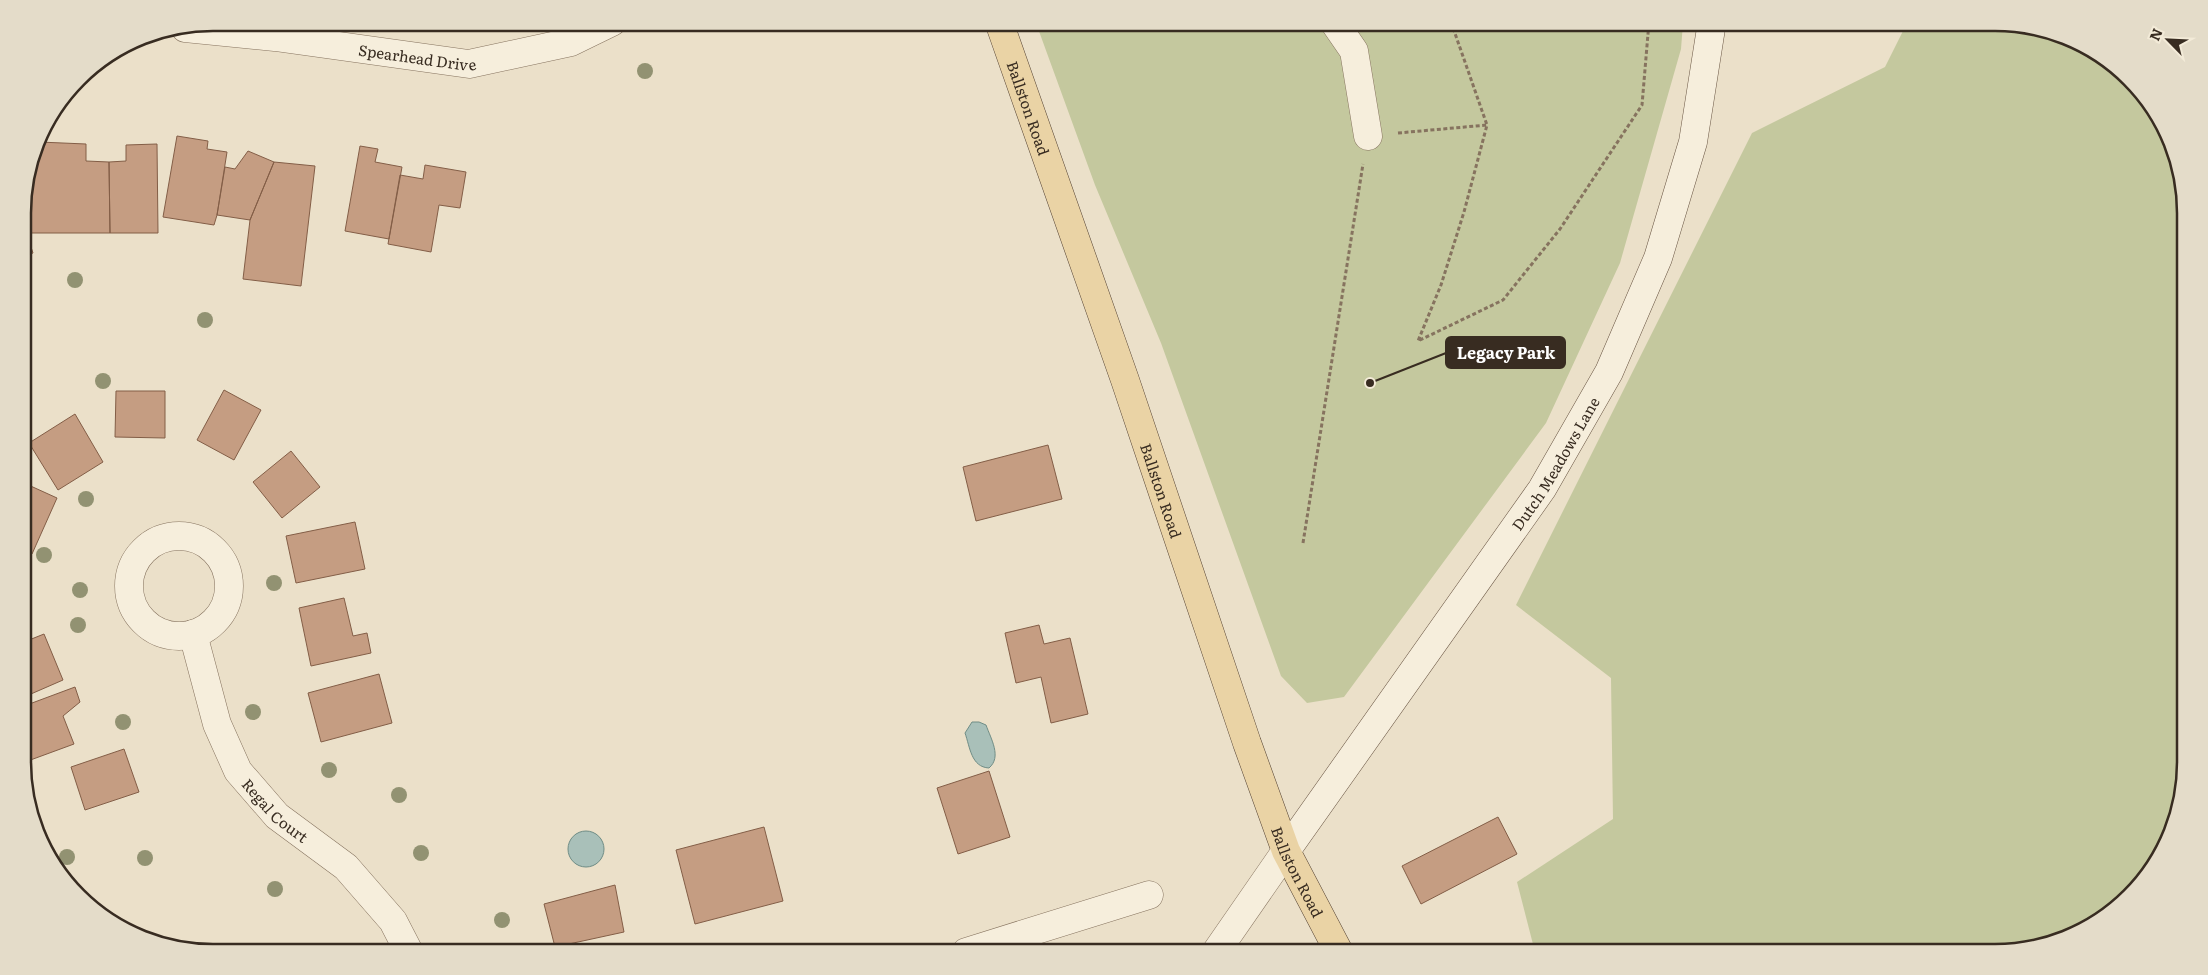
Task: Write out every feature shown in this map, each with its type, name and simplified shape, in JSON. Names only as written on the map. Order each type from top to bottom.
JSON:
[{"type":"main road","name":"Ballston Road","points":[[1002,31],[1125,380],[1247,743],[1286,851],[1335,944]]},
{"type":"street","name":"Spearhead Drive","points":[[215,31],[285,38],[469,64],[571,42],[594,31]]},
{"type":"street","points":[[1340,31],[1354,51],[1368,136]]},
{"type":"street","name":"Dutch Meadows Lane","points":[[1222,944],[1542,489],[1609,372],[1658,258],[1693,142],[1711,31]]},
{"type":"street","name":"Regal Court","points":[[193,634],[217,724],[238,772],[278,816],[346,867],[393,921],[406,944]]},
{"type":"street","points":[[992,944],[1148,895]]},
{"type":"path","points":[[1454,31],[1486,125],[1464,212],[1441,285],[1418,341],[1503,300],[1560,230],[1642,105],[1647,31]]},
{"type":"path","points":[[1303,543],[1368,136],[1486,125]]},
{"type":"green space","points":[[1039,31],[1682,31],[1681,49],[1620,263],[1546,423],[1344,697],[1307,703],[1281,676],[1161,343],[1095,185]]},
{"type":"green space","points":[[1903,31],[1994,31],[2041,37],[2075,50],[2096,62],[2115,77],[2146,112],[2163,144],[2171,167],[2177,214],[2177,761],[2171,808],[2163,831],[2146,863],[2115,898],[2096,913],[2075,925],[2041,938],[2030,940],[1994,944],[1533,944],[1517,882],[1613,819],[1611,678],[1516,605],[1752,133],[1885,67]]},
{"type":"water","points":[[972,722],[986,725],[993,742],[995,759],[989,768],[978,764],[970,750],[965,733]]},
{"type":"water","points":[[586,831],[599,836],[604,849],[599,862],[586,867],[573,862],[568,849],[573,836]]},
{"type":"building","points":[[177,136],[208,141],[207,149],[227,152],[214,225],[163,217]]},
{"type":"building","points":[[46,142],[86,144],[86,161],[109,162],[110,233],[31,233],[33,190],[37,167]]},
{"type":"building","points":[[157,144],[158,233],[110,233],[109,162],[126,161],[126,145]]},
{"type":"building","points":[[360,146],[378,149],[375,162],[402,167],[389,239],[345,231]]},
{"type":"building","points":[[248,151],[274,162],[250,220],[217,215],[225,167],[235,169]]},
{"type":"building","points":[[274,162],[315,166],[301,286],[243,279],[250,220]]},
{"type":"building","points":[[425,165],[466,172],[460,208],[439,205],[431,252],[388,244],[400,175],[423,179]]},
{"type":"building","points":[[224,390],[261,410],[234,460],[197,440]]},
{"type":"building","points":[[116,391],[165,391],[165,438],[115,437]]},
{"type":"building","points":[[75,414],[103,462],[58,490],[31,446],[31,442]]},
{"type":"building","points":[[1048,445],[1062,499],[976,521],[963,467]]},
{"type":"building","points":[[291,451],[320,487],[282,518],[253,482]]},
{"type":"building","points":[[31,486],[57,498],[31,554]]},
{"type":"building","points":[[355,522],[365,569],[296,583],[286,536]]},
{"type":"building","points":[[344,598],[353,636],[367,633],[371,653],[311,666],[299,608]]},
{"type":"building","points":[[1039,625],[1044,644],[1070,638],[1088,714],[1051,723],[1041,677],[1016,683],[1005,633]]},
{"type":"building","points":[[44,634],[63,680],[31,694],[31,639]]},
{"type":"building","points":[[379,674],[392,723],[321,742],[308,693]]},
{"type":"building","points":[[75,687],[80,702],[63,716],[74,744],[31,760],[31,703]]},
{"type":"building","points":[[124,749],[139,792],[85,810],[71,767]]},
{"type":"building","points":[[989,771],[1010,837],[958,854],[937,788]]},
{"type":"building","points":[[1498,817],[1517,854],[1421,904],[1402,866]]},
{"type":"building","points":[[764,827],[783,901],[695,924],[676,850]]},
{"type":"building","points":[[615,885],[624,932],[569,944],[554,944],[544,904]]},
{"type":"place","name":"Legacy Park","points":[[1370,383]]}]
